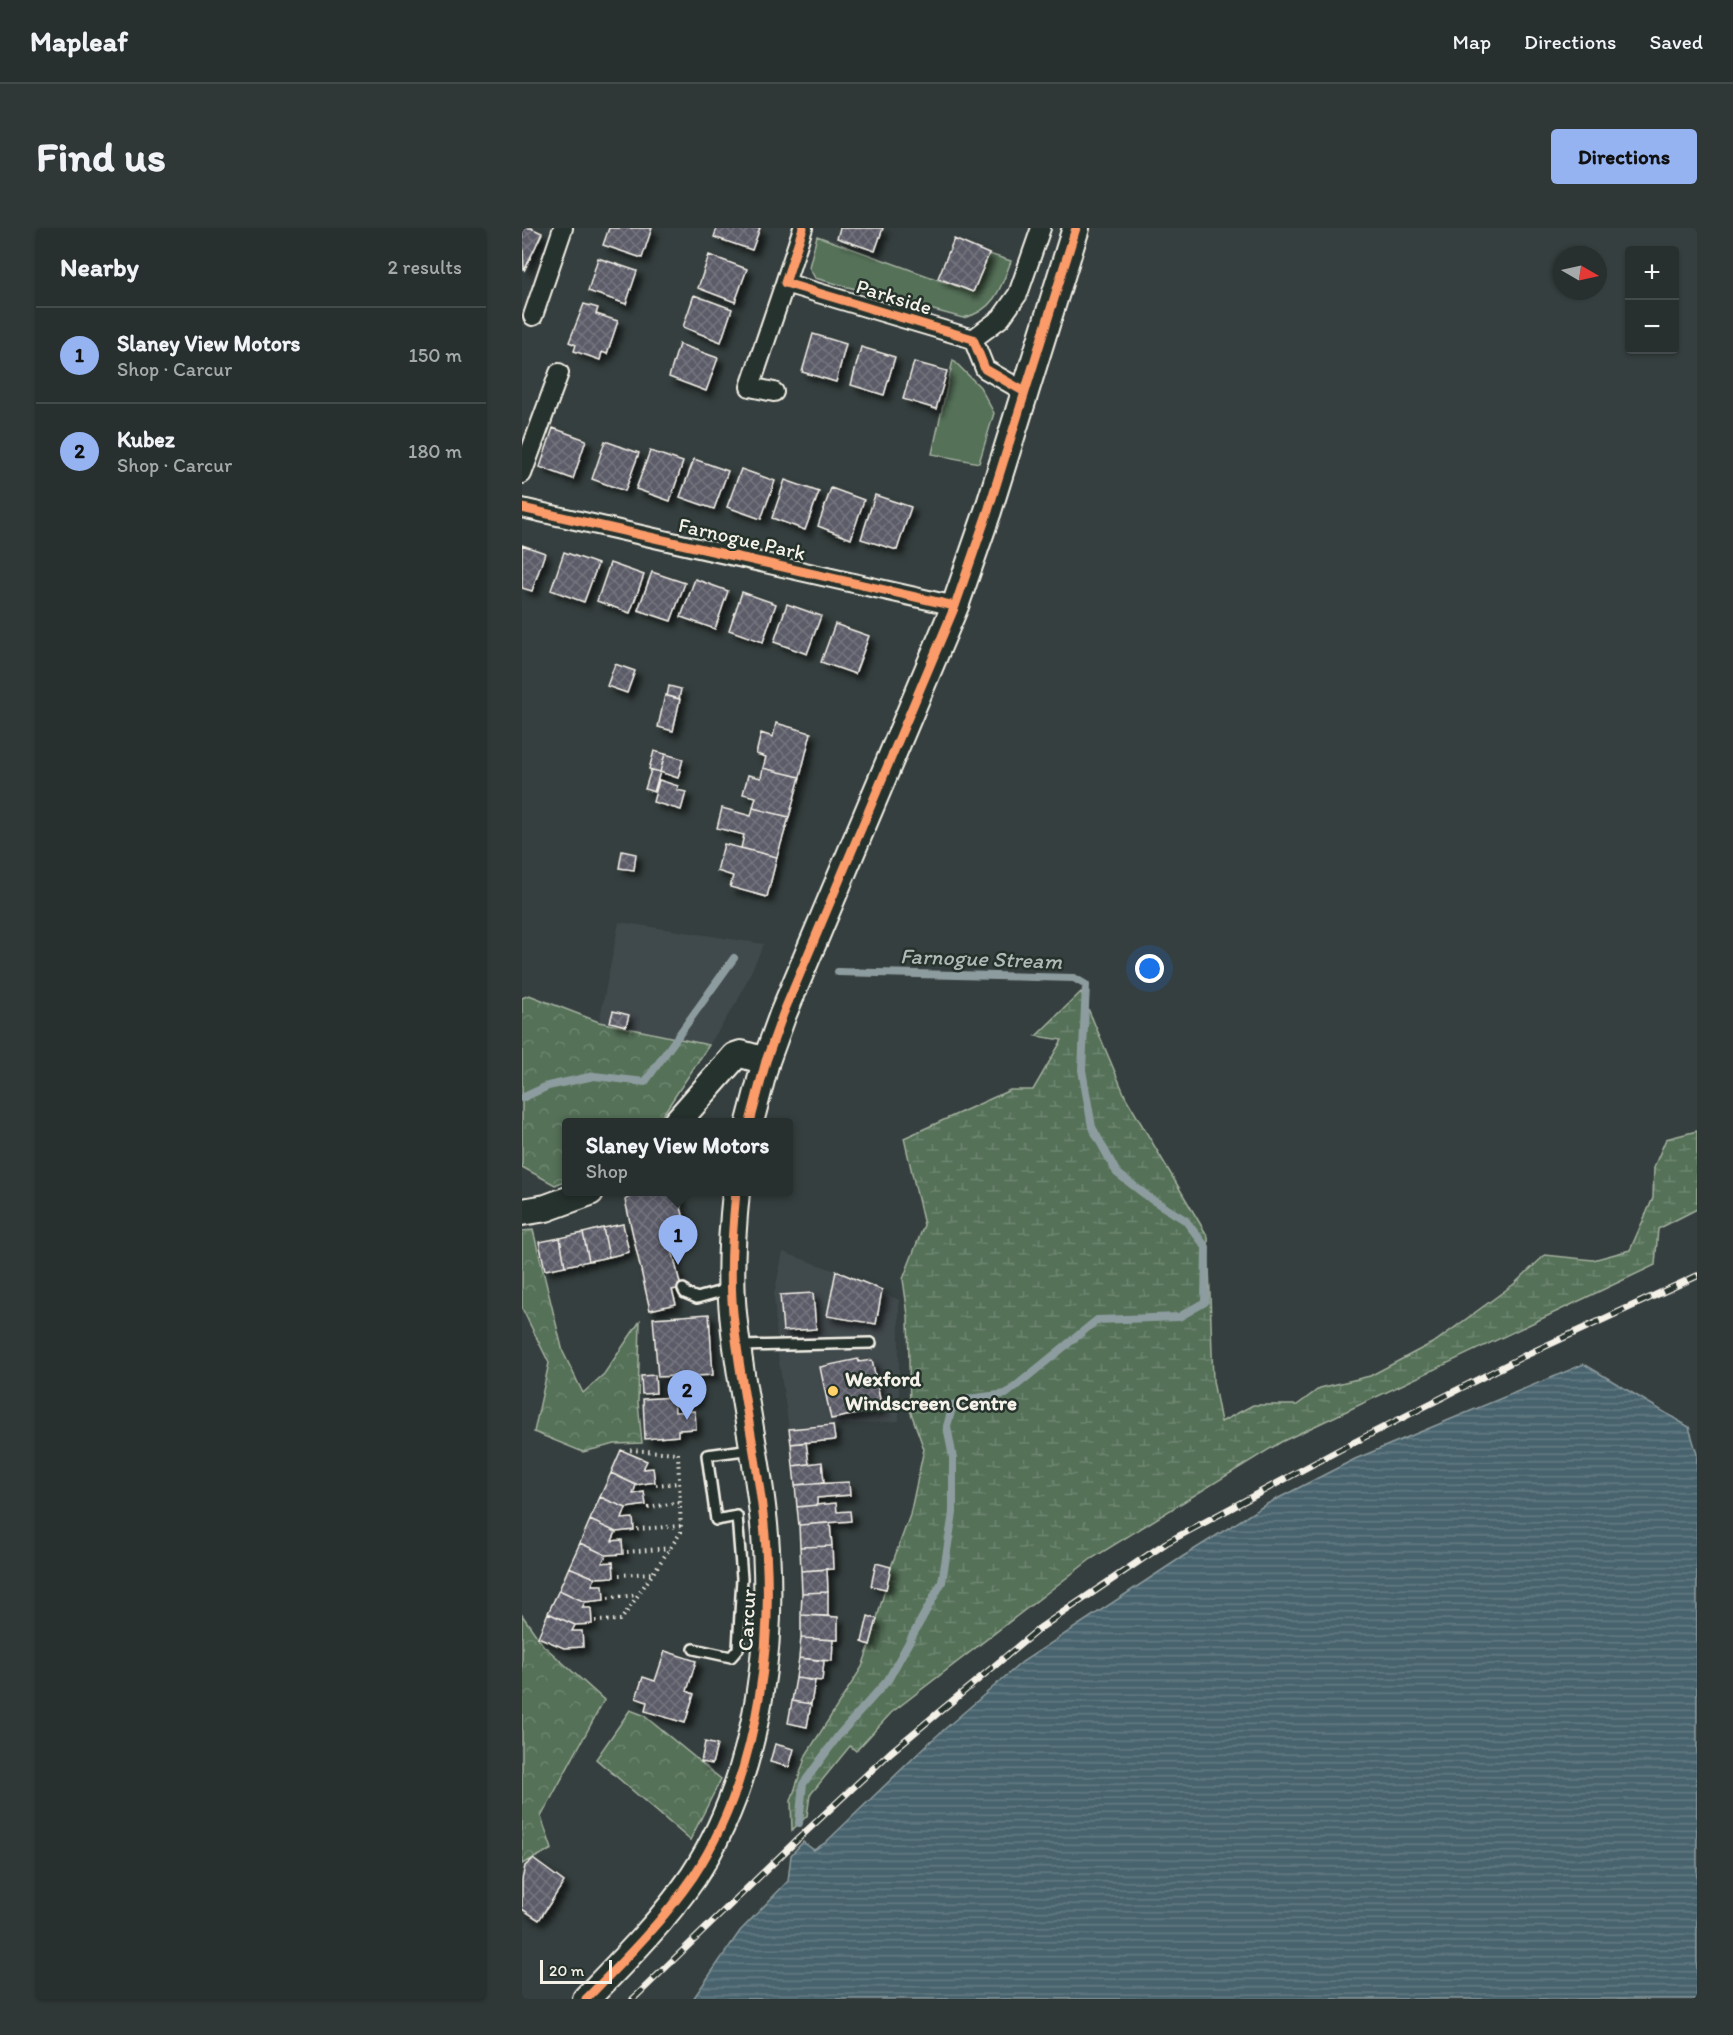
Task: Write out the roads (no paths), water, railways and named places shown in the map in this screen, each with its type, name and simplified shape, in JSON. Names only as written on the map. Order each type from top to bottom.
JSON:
[{"type":"main road","points":[[751,1118],[766,1061],[783,1014],[955,606],[988,511],[1076,228]]},
{"type":"main road","points":[[681,1118],[735,1056],[741,1054],[766,1061]]},
{"type":"main road","points":[[522,1212],[546,1208],[577,1196]]},
{"type":"main road","name":"Carcur","points":[[586,1999],[657,1926],[693,1875],[724,1821],[742,1766],[758,1705],[767,1628],[766,1551],[731,1289],[736,1196]]},
{"type":"street","points":[[533,316],[563,228]]},
{"type":"street","points":[[774,392],[750,387],[803,228]]},
{"type":"street","points":[[1025,392],[986,369],[974,339],[1001,318],[1018,294],[1041,228]]},
{"type":"street","name":"Parkside","points":[[785,283],[974,339]]},
{"type":"street","points":[[522,474],[559,373]]},
{"type":"street","name":"Farnogue Park","points":[[522,508],[955,606]]},
{"type":"lane","points":[[682,1289],[685,1293],[697,1298],[718,1290],[731,1289]]},
{"type":"lane","points":[[737,1346],[871,1343]]},
{"type":"lane","points":[[694,1649],[730,1657],[738,1649],[740,1625],[742,1578],[736,1516],[716,1520],[708,1455],[754,1449]]},
{"type":"water","points":[[1584,1364],[1689,1427],[1697,1454],[1697,1999],[693,1999],[740,1931],[788,1881],[791,1855],[803,1842],[814,1850],[825,1843],[932,1740],[1022,1662],[1265,1505],[1355,1459]]},
{"type":"waterway","name":"Farnogue Stream","points":[[522,1098],[548,1086],[594,1076],[645,1082],[734,958]]},
{"type":"waterway","name":"Farnogue Stream","points":[[799,1823],[803,1784],[838,1736],[888,1680],[942,1582],[953,1513],[953,1458],[947,1426],[953,1405],[968,1399],[1006,1394],[1097,1320],[1179,1317],[1205,1302],[1206,1247],[1185,1220],[1151,1199],[1117,1173],[1092,1127],[1082,1070],[1086,985],[1074,978],[838,972]]},
{"type":"railway","points":[[633,1999],[891,1752],[1040,1628],[1166,1543],[1339,1450],[1524,1356],[1697,1276]]},
{"type":"place","name":"Slaney View Motors","points":[[678,1265]]},
{"type":"place","name":"Wexford Windscreen Centre","points":[[833,1391]]},
{"type":"place","name":"Kubez","points":[[687,1420]]}]
